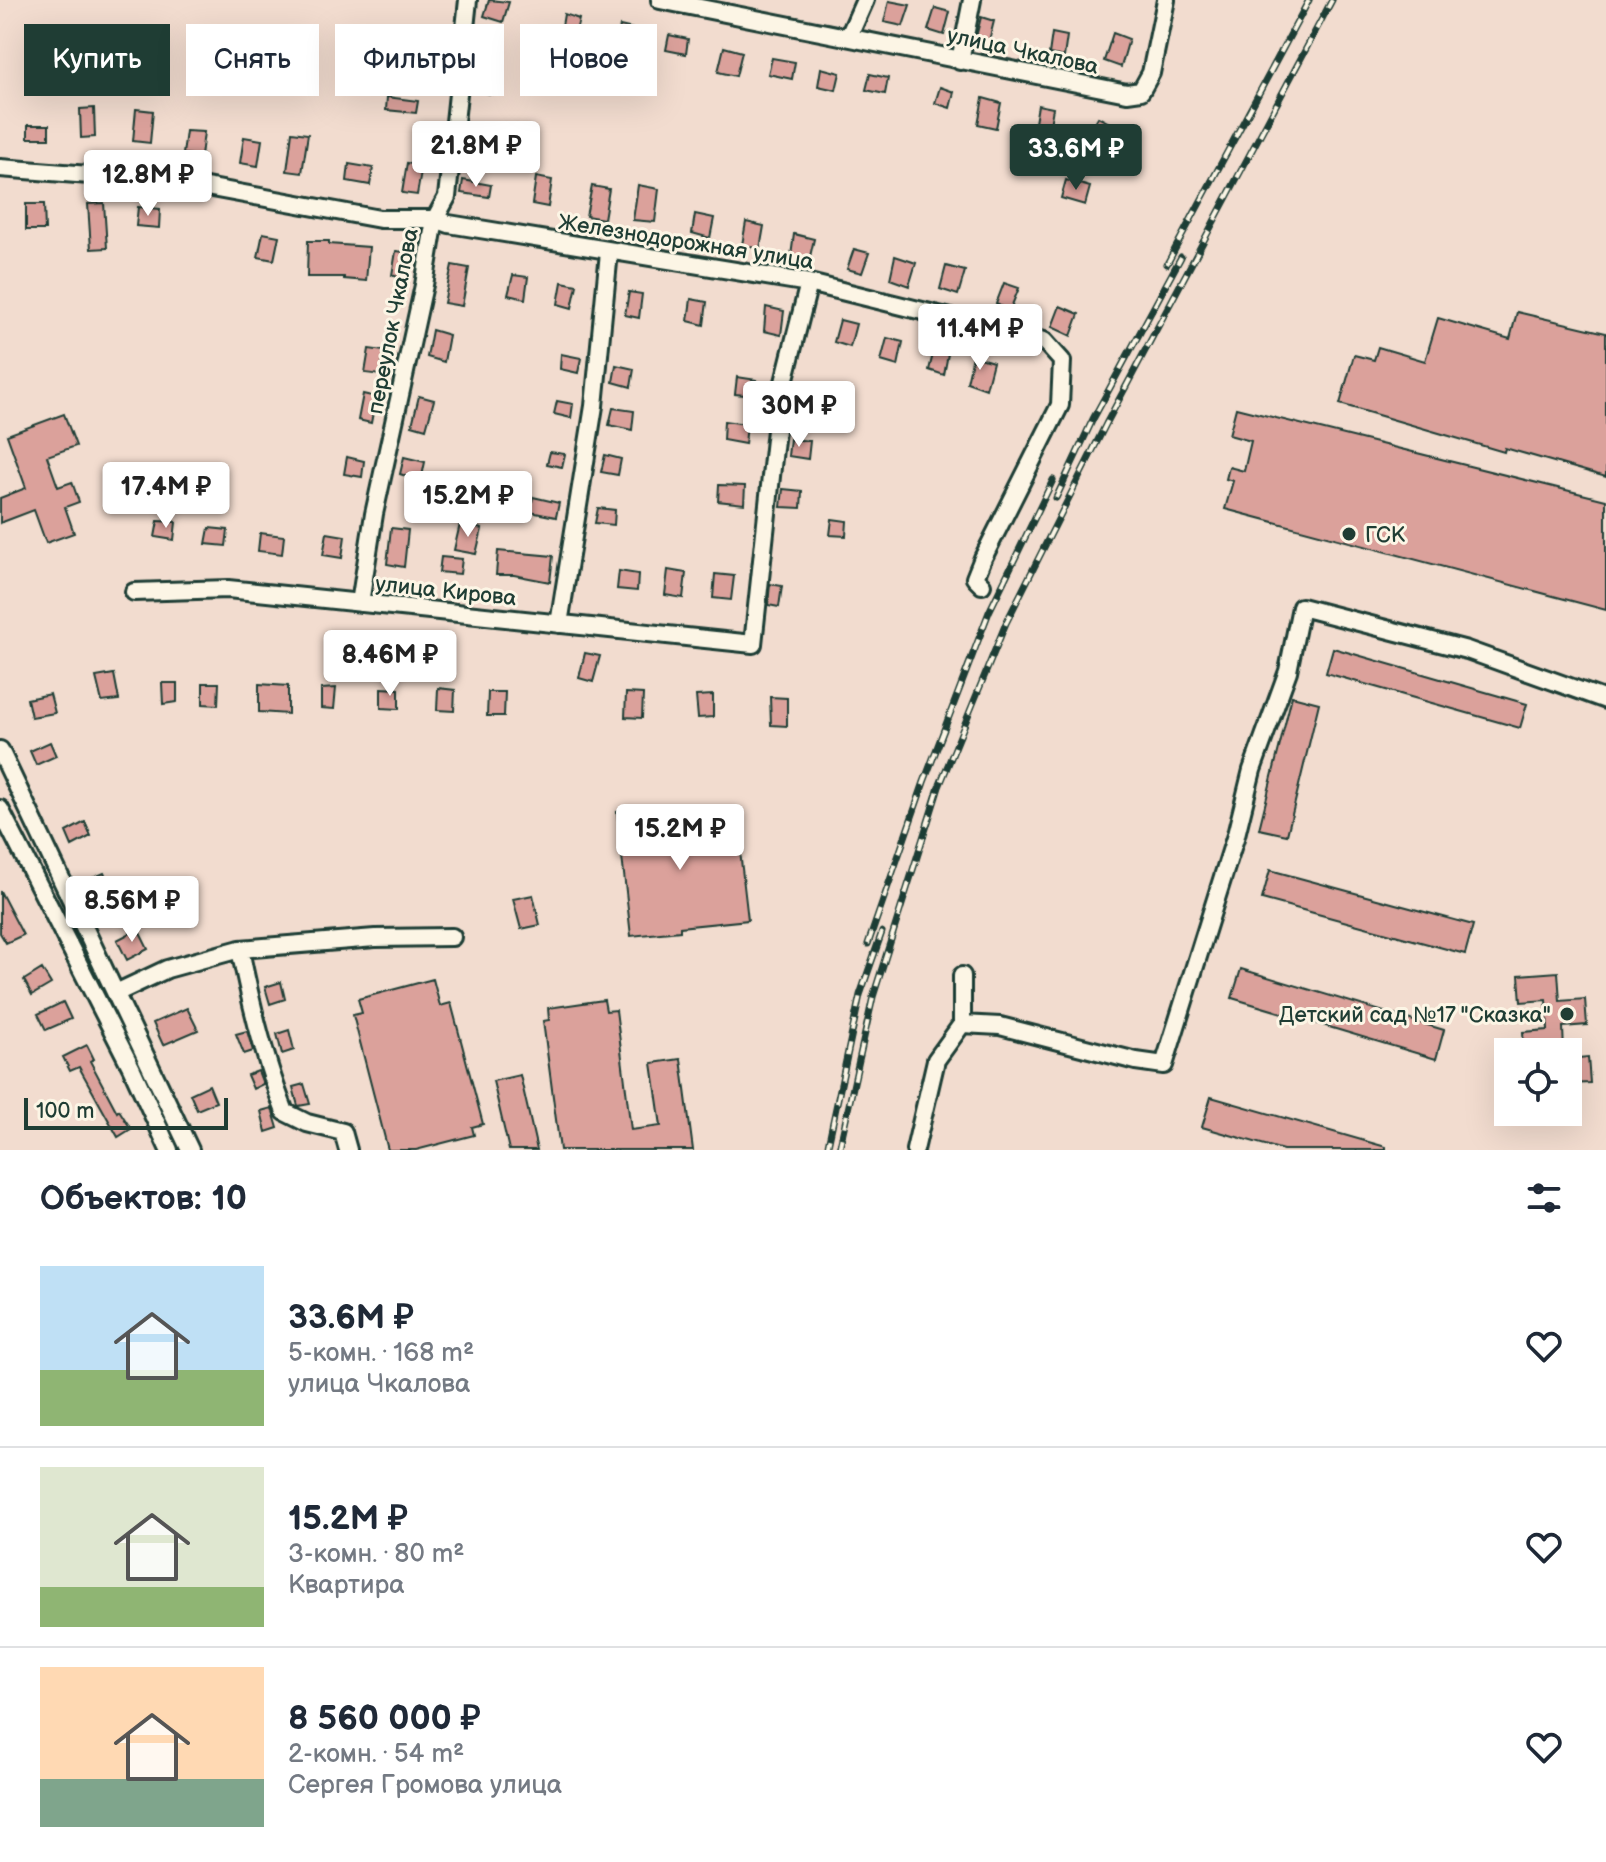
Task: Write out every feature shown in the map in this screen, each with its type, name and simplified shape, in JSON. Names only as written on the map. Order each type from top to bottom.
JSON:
[{"type":"street","name":"переулок Чкалова","points":[[360,603],[374,514],[424,285],[435,219],[447,197],[468,0]]},
{"type":"street","name":"улица Чкалова","points":[[660,0],[693,3],[960,61],[1127,93],[1141,91],[1151,73],[1166,0]]},
{"type":"street","points":[[849,36],[865,0]]},
{"type":"street","points":[[960,61],[972,0]]},
{"type":"street","name":"Железнодорожная улица","points":[[0,168],[179,182],[380,219],[435,219],[609,252],[809,283],[1044,341],[1062,361],[1060,405],[983,558],[975,578],[982,585]]},
{"type":"street","points":[[559,624],[594,406],[609,252]]},
{"type":"street","name":"улица Кирова","points":[[134,592],[228,589],[753,644],[779,402],[809,283]]},
{"type":"street","points":[[962,1024],[1000,1026],[1136,1061],[1164,1065],[1236,835],[1252,770],[1288,671],[1301,607],[1467,650],[1606,700]]},
{"type":"street","points":[[0,750],[190,1150]]},
{"type":"street","points":[[0,809],[131,1067],[169,1150]]},
{"type":"street","points":[[116,993],[167,969],[240,949],[375,938],[452,937]]},
{"type":"street","points":[[240,949],[263,1050],[285,1112],[307,1123],[343,1132],[348,1150]]},
{"type":"street","points":[[915,1150],[936,1060],[962,1024],[962,976]]},
{"type":"building","points":[[489,0],[509,2],[503,22],[484,16]]},
{"type":"building","points":[[889,1],[910,5],[903,26],[884,22]]},
{"type":"building","points":[[935,8],[950,12],[944,35],[928,30]]},
{"type":"building","points":[[564,14],[579,19],[578,24],[562,24]]},
{"type":"building","points":[[981,17],[994,21],[988,45],[975,41]]},
{"type":"building","points":[[1052,33],[1067,36],[1064,57],[1049,54]]},
{"type":"building","points":[[1113,33],[1129,39],[1121,67],[1104,61]]},
{"type":"building","points":[[669,35],[688,39],[686,54],[666,50]]},
{"type":"building","points":[[724,47],[742,52],[736,76],[718,72]]},
{"type":"building","points":[[772,58],[795,62],[792,79],[768,74]]},
{"type":"building","points":[[821,68],[840,73],[836,90],[818,86]]},
{"type":"building","points":[[870,74],[888,78],[885,94],[866,90]]},
{"type":"building","points":[[940,87],[954,92],[950,108],[935,103]]},
{"type":"building","points":[[387,97],[418,101],[416,113],[386,110]]},
{"type":"building","points":[[983,98],[1001,103],[996,128],[978,124]]},
{"type":"building","points":[[1038,105],[1053,108],[1050,125],[1035,123]]},
{"type":"building","points":[[94,108],[95,137],[81,138],[80,109]]},
{"type":"building","points":[[136,109],[153,111],[150,143],[133,141]]},
{"type":"building","points":[[1098,117],[1113,125],[1104,146],[1087,136]]},
{"type":"building","points":[[28,125],[49,125],[49,138],[28,138]]},
{"type":"building","points":[[186,131],[204,132],[201,156],[183,154]]},
{"type":"building","points":[[292,132],[308,134],[302,173],[287,171]]},
{"type":"building","points":[[244,137],[262,140],[258,166],[240,163]]},
{"type":"building","points":[[407,163],[422,166],[417,195],[402,193]]},
{"type":"building","points":[[349,164],[373,168],[370,185],[347,181]]},
{"type":"building","points":[[536,177],[552,180],[548,207],[532,204]]},
{"type":"building","points":[[463,180],[491,185],[489,197],[461,193]]},
{"type":"building","points":[[1066,180],[1090,187],[1085,205],[1061,198]]},
{"type":"building","points":[[638,185],[659,189],[655,222],[633,220]]},
{"type":"building","points":[[592,186],[609,189],[604,219],[586,216]]},
{"type":"building","points":[[104,203],[107,248],[91,249],[88,204]]},
{"type":"building","points":[[26,204],[44,204],[45,230],[26,230]]},
{"type":"building","points":[[138,207],[160,209],[159,228],[136,226]]},
{"type":"building","points":[[695,214],[714,218],[710,238],[692,233]]},
{"type":"building","points":[[746,222],[764,226],[760,249],[742,245]]},
{"type":"building","points":[[263,233],[279,236],[274,260],[258,257]]},
{"type":"building","points":[[794,234],[814,239],[809,261],[791,256]]},
{"type":"building","points":[[308,241],[369,247],[366,281],[344,277],[307,277]]},
{"type":"building","points":[[854,249],[869,253],[862,273],[847,269]]},
{"type":"building","points":[[396,251],[412,253],[407,280],[392,275]]},
{"type":"building","points":[[895,256],[916,263],[909,286],[890,279]]},
{"type":"building","points":[[452,265],[469,268],[462,306],[444,303]]},
{"type":"building","points":[[946,266],[965,271],[958,295],[940,289]]},
{"type":"building","points":[[513,275],[528,277],[525,299],[508,295]]},
{"type":"building","points":[[562,282],[577,285],[572,308],[558,304]]},
{"type":"building","points":[[1004,283],[1019,288],[1010,310],[996,304]]},
{"type":"building","points":[[629,292],[642,294],[639,318],[625,315]]},
{"type":"building","points":[[691,299],[707,302],[704,325],[688,321]]},
{"type":"building","points":[[1060,306],[1079,314],[1071,336],[1052,327]]},
{"type":"building","points":[[766,307],[784,311],[781,335],[764,331]]},
{"type":"building","points":[[1517,312],[1606,333],[1606,477],[1505,448],[1504,452],[1340,404],[1354,355],[1374,360],[1378,347],[1425,361],[1438,318],[1510,339]]},
{"type":"building","points":[[840,320],[856,324],[850,347],[834,342]]},
{"type":"building","points":[[432,330],[449,335],[444,362],[427,357]]},
{"type":"building","points":[[887,338],[903,342],[898,366],[881,361]]},
{"type":"building","points":[[369,349],[384,351],[381,375],[365,373]]},
{"type":"building","points":[[934,350],[948,354],[944,375],[929,370]]},
{"type":"building","points":[[561,354],[581,358],[578,373],[560,369]]},
{"type":"building","points":[[973,356],[993,362],[986,389],[967,382]]},
{"type":"building","points":[[616,365],[634,369],[631,387],[613,382]]},
{"type":"building","points":[[737,377],[757,380],[755,396],[735,394]]},
{"type":"building","points":[[797,382],[819,387],[818,404],[795,398]]},
{"type":"building","points":[[363,394],[376,397],[371,423],[358,420]]},
{"type":"building","points":[[419,396],[434,400],[426,429],[412,425]]},
{"type":"building","points":[[557,401],[573,404],[571,418],[554,414]]},
{"type":"building","points":[[613,408],[634,411],[632,430],[609,425]]},
{"type":"building","points":[[1236,408],[1606,500],[1606,610],[1225,509],[1233,481],[1226,479],[1229,467],[1244,471],[1251,441],[1229,435]]},
{"type":"building","points":[[64,414],[76,446],[47,456],[58,487],[72,482],[79,502],[65,507],[74,533],[46,543],[34,510],[0,523],[0,498],[26,488],[7,435]]},
{"type":"building","points":[[724,421],[747,424],[745,444],[723,440]]},
{"type":"building","points":[[790,439],[810,441],[808,459],[788,456]]},
{"type":"building","points":[[550,452],[565,454],[562,467],[547,464]]},
{"type":"building","points":[[605,455],[621,459],[618,475],[601,472]]},
{"type":"building","points":[[347,457],[364,461],[362,477],[344,474]]},
{"type":"building","points":[[404,457],[425,462],[421,481],[400,474]]},
{"type":"building","points":[[719,485],[745,486],[744,504],[718,501]]},
{"type":"building","points":[[783,489],[802,491],[801,508],[781,507]]},
{"type":"building","points":[[533,497],[559,503],[556,517],[530,512]]},
{"type":"building","points":[[598,508],[615,510],[614,525],[595,523]]},
{"type":"building","points":[[832,519],[847,521],[846,536],[830,535]]},
{"type":"building","points":[[158,521],[176,522],[174,540],[155,537]]},
{"type":"building","points":[[460,524],[482,529],[476,554],[454,550]]},
{"type":"building","points":[[209,528],[228,530],[226,546],[206,544]]},
{"type":"building","points":[[391,528],[408,530],[404,567],[387,564]]},
{"type":"building","points":[[260,533],[284,536],[282,554],[258,551]]},
{"type":"building","points":[[327,533],[345,536],[342,558],[323,555]]},
{"type":"building","points":[[498,551],[553,556],[550,582],[496,575]]},
{"type":"building","points":[[441,557],[462,559],[460,574],[439,572]]},
{"type":"building","points":[[668,570],[686,573],[683,598],[665,595]]},
{"type":"building","points":[[619,571],[638,574],[637,591],[617,589]]},
{"type":"building","points":[[715,574],[734,576],[731,600],[713,598]]},
{"type":"building","points":[[770,584],[782,586],[779,607],[768,605]]},
{"type":"building","points":[[1333,648],[1527,704],[1520,728],[1326,673]]},
{"type":"building","points":[[585,653],[600,656],[593,682],[579,678]]},
{"type":"building","points":[[114,674],[119,700],[102,702],[96,677]]},
{"type":"building","points":[[162,683],[177,683],[177,702],[163,704]]},
{"type":"building","points":[[203,683],[219,683],[218,705],[203,704]]},
{"type":"building","points":[[259,684],[288,686],[288,714],[259,712]]},
{"type":"building","points":[[336,688],[334,709],[321,708],[321,689]]},
{"type":"building","points":[[381,688],[399,689],[399,709],[381,708]]},
{"type":"building","points":[[438,688],[455,690],[454,711],[437,710]]},
{"type":"building","points":[[488,692],[505,692],[504,716],[487,716]]},
{"type":"building","points":[[626,693],[643,694],[642,718],[625,717]]},
{"type":"building","points":[[50,694],[55,713],[31,717],[27,699]]},
{"type":"building","points":[[713,695],[713,717],[698,718],[696,696]]},
{"type":"building","points":[[1292,696],[1319,703],[1287,835],[1259,829]]},
{"type":"building","points":[[770,697],[787,698],[787,726],[771,725]]},
{"type":"building","points":[[50,742],[56,756],[36,765],[30,751]]},
{"type":"building","points":[[667,807],[669,824],[736,817],[748,920],[631,936],[617,812]]},
{"type":"building","points":[[85,822],[91,836],[72,846],[66,832]]},
{"type":"building","points":[[1270,870],[1473,925],[1465,954],[1262,899]]},
{"type":"building","points":[[104,873],[111,890],[99,895],[92,878]]},
{"type":"building","points":[[0,891],[23,935],[6,943],[0,933]]},
{"type":"building","points":[[533,895],[540,925],[521,929],[513,899]]},
{"type":"building","points":[[138,929],[148,949],[127,960],[117,940]]},
{"type":"building","points":[[42,969],[51,984],[32,995],[24,980]]},
{"type":"building","points":[[1241,969],[1444,1030],[1436,1059],[1232,998]]},
{"type":"building","name":"Детский сад №17 \"Сказка\"","points":[[1558,972],[1560,1001],[1585,999],[1587,1025],[1563,1027],[1563,1038],[1523,1038],[1523,1032],[1548,1030],[1546,1000],[1521,1002],[1519,975]]},
{"type":"building","points":[[433,979],[440,1006],[451,1003],[483,1124],[472,1127],[474,1135],[416,1150],[388,1150],[353,1015],[362,1013],[358,999]]},
{"type":"building","points":[[281,982],[285,999],[270,1004],[265,987]]},
{"type":"building","points":[[604,1000],[606,1011],[616,1010],[631,1130],[661,1126],[652,1063],[681,1059],[693,1150],[560,1150],[543,1021],[549,1020],[548,1008]]},
{"type":"building","points":[[63,1002],[71,1019],[46,1030],[38,1014]]},
{"type":"building","points":[[187,1008],[198,1030],[163,1045],[153,1023]]},
{"type":"building","points":[[289,1030],[294,1050],[282,1054],[277,1034]]},
{"type":"building","points":[[247,1031],[253,1051],[244,1054],[236,1034]]},
{"type":"building","points":[[87,1045],[94,1059],[90,1061],[117,1112],[119,1110],[131,1129],[118,1137],[79,1067],[70,1071],[63,1057]]},
{"type":"building","points":[[1588,1057],[1590,1083],[1582,1083],[1582,1058]]},
{"type":"building","points":[[258,1071],[263,1084],[253,1089],[247,1075]]},
{"type":"building","points":[[520,1075],[537,1150],[509,1150],[493,1081]]},
{"type":"building","points":[[304,1084],[310,1104],[298,1106],[293,1087]]},
{"type":"building","points":[[209,1085],[216,1102],[197,1110],[190,1094]]},
{"type":"building","points":[[1211,1097],[1386,1147],[1386,1150],[1283,1150],[1202,1127]]},
{"type":"building","points":[[272,1108],[278,1128],[266,1132],[261,1111]]},
{"type":"railway","points":[[1167,264],[1309,0]]},
{"type":"railway","points":[[839,1150],[873,997],[939,787],[1006,623],[1106,424],[1332,0]]},
{"type":"railway","points":[[1056,498],[1093,419],[1181,257]]},
{"type":"railway","points":[[868,944],[924,782],[989,612],[1053,480]]},
{"type":"railway","points":[[827,1150],[860,995],[882,932]]},
{"type":"place","name":"ГСК","points":[[1349,534]]},
{"type":"place","name":"Детский сад №17 \"Сказка\"","points":[[1567,1014]]}]
